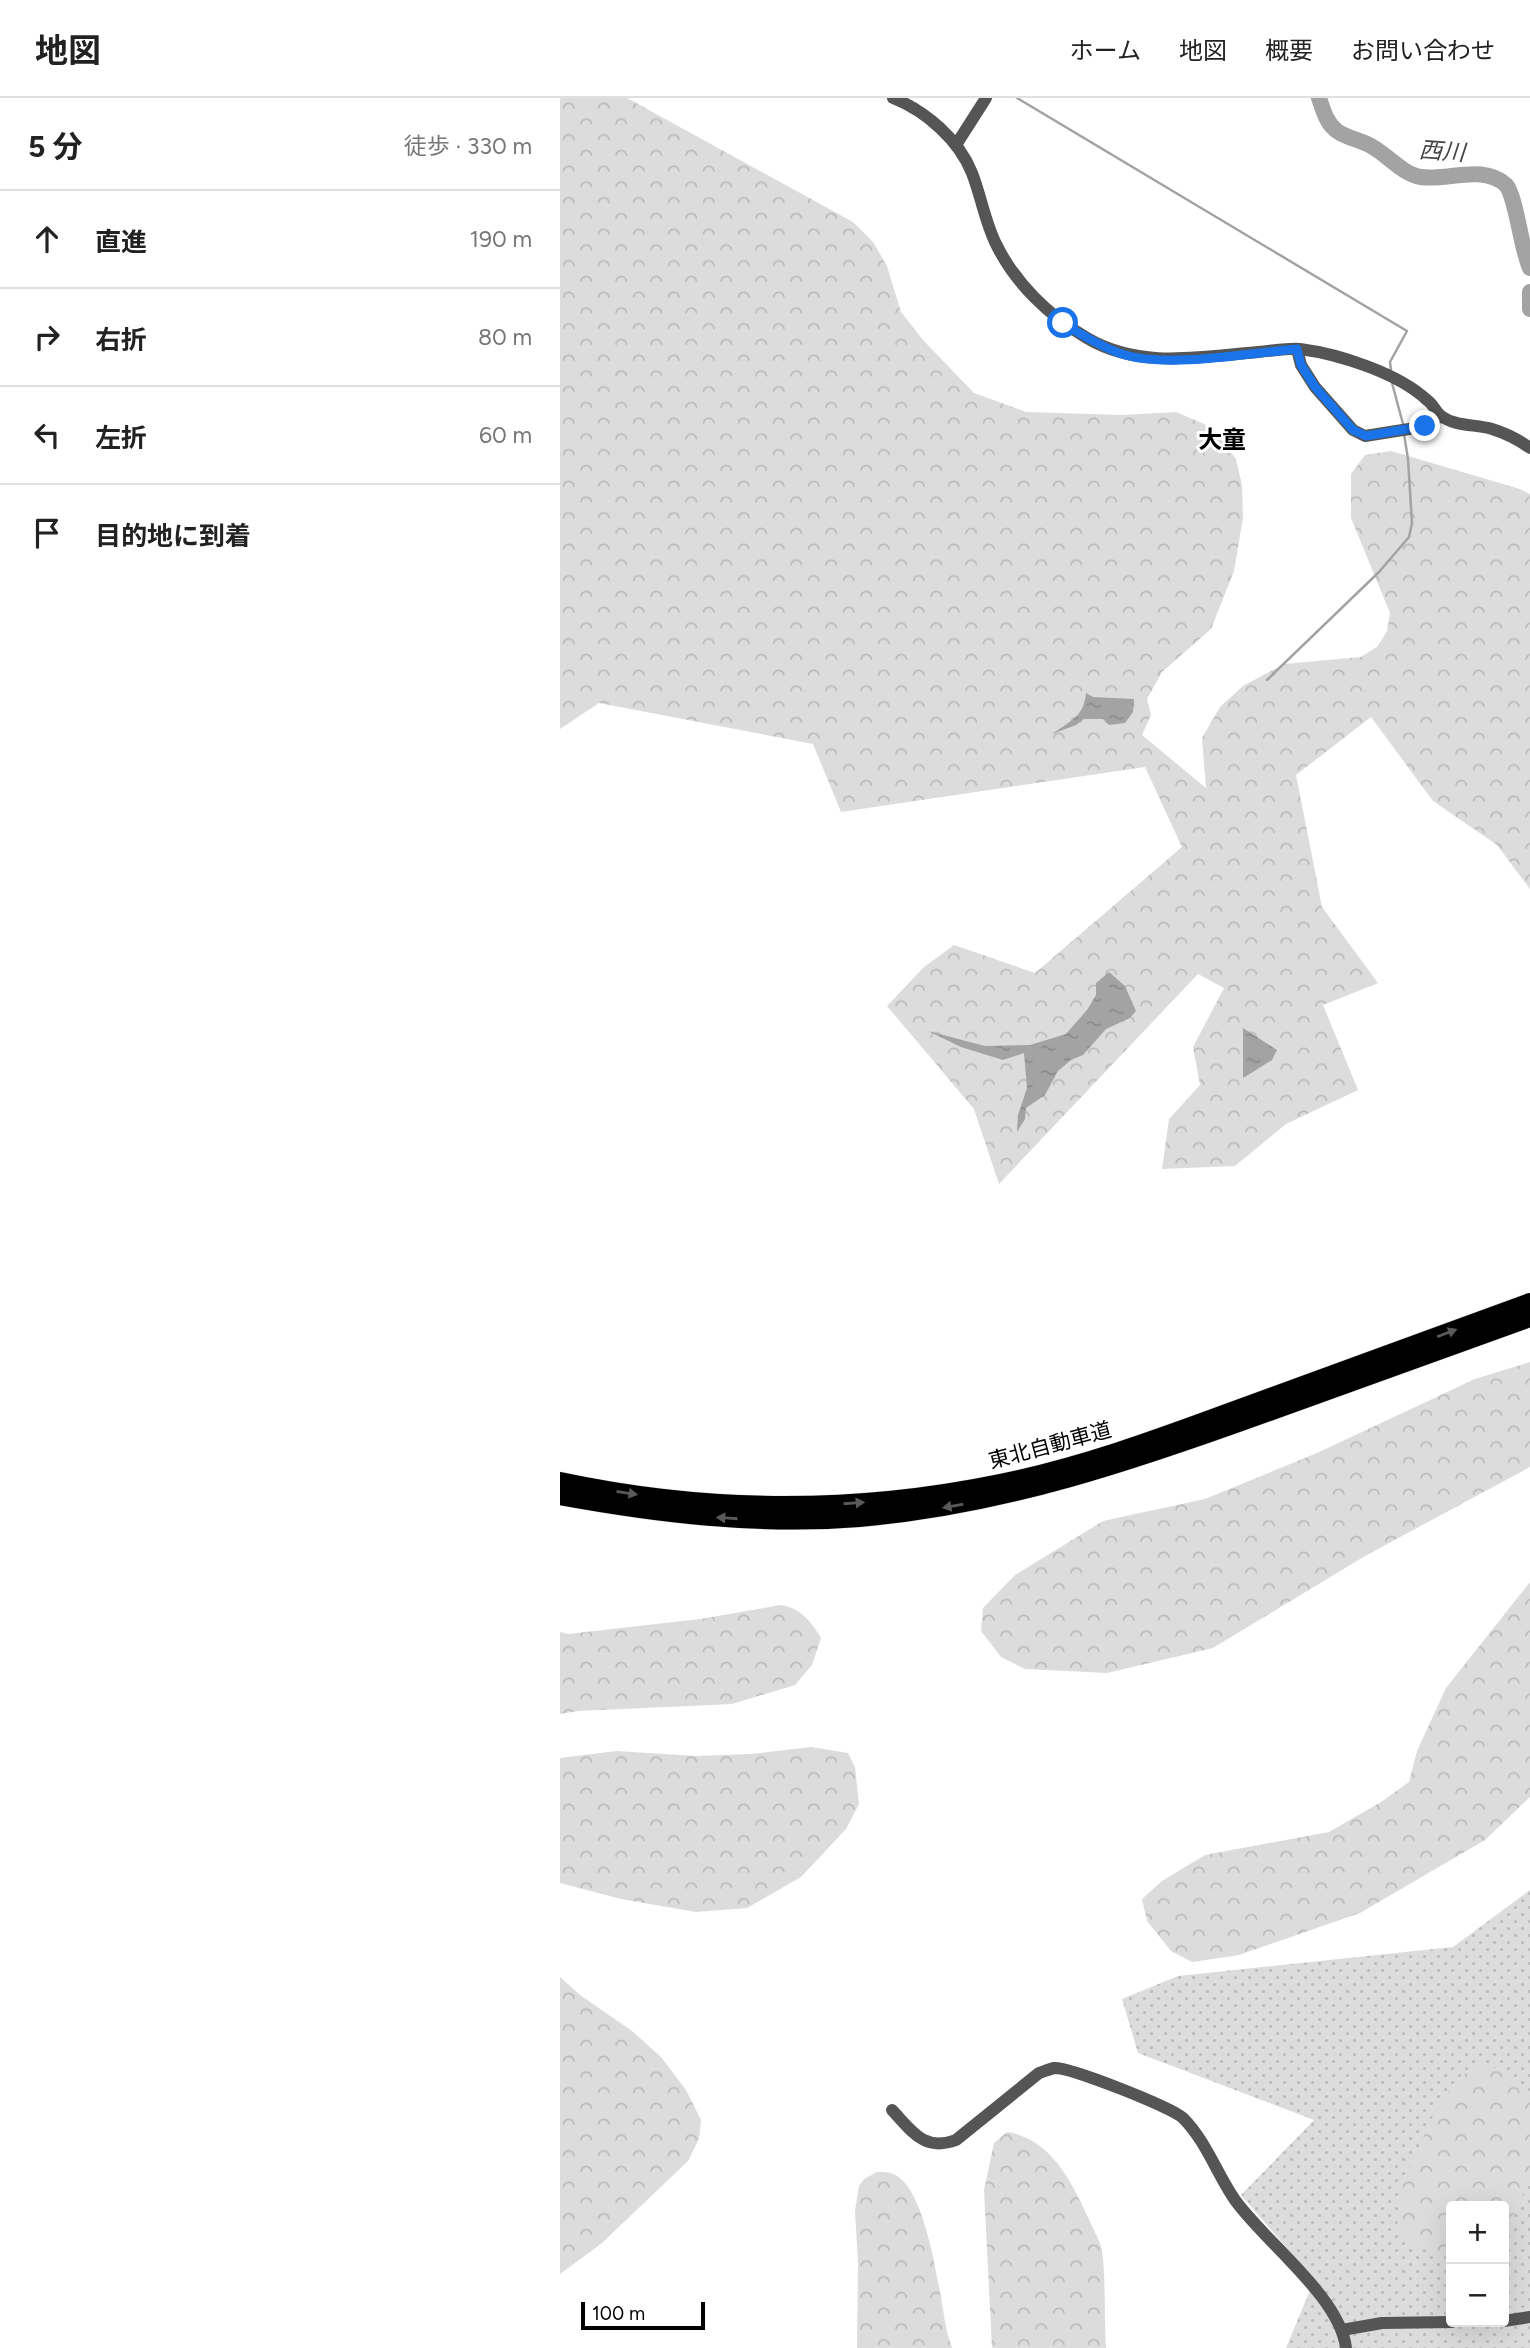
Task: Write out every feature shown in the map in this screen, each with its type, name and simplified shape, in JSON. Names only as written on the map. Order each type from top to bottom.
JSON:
[{"type":"highway","name":"東北自動車道","points":[[560,1481],[634,1494],[749,1506],[797,1506],[902,1498],[1001,1483],[1063,1468],[1160,1437],[1530,1303]]},
{"type":"highway","name":"東北自動車道","points":[[560,1496],[643,1510],[751,1520],[858,1518],[949,1507],[1049,1485],[1142,1458],[1530,1318]]},
{"type":"street","points":[[893,98],[911,105],[952,140],[971,170],[995,243],[1012,270],[1035,298],[1063,323],[1089,340],[1127,355],[1167,360],[1297,349],[1342,356],[1391,377],[1427,399],[1441,416],[1461,424],[1491,428],[1530,448]]},
{"type":"street","points":[[956,145],[986,98]]},
{"type":"street","points":[[1297,349],[1301,365],[1315,387],[1353,430],[1366,436],[1404,430],[1425,426],[1441,416]]},
{"type":"street","points":[[892,2110],[923,2140],[934,2145],[944,2144],[956,2140],[1039,2073],[1054,2068],[1073,2071],[1160,2104],[1182,2118],[1203,2144],[1235,2200],[1315,2290],[1342,2330],[1346,2348]]},
{"type":"street","points":[[1509,2320],[1530,2317]]},
{"type":"street","points":[[1342,2330],[1382,2323],[1446,2322]]},
{"type":"green space","points":[[560,98],[627,98],[853,222],[873,242],[887,266],[901,312],[923,340],[974,393],[1026,412],[1122,415],[1176,412],[1204,424],[1222,440],[1236,459],[1242,485],[1243,518],[1234,571],[1211,629],[1162,672],[1147,699],[1151,715],[1142,735],[1206,788],[1202,738],[1220,707],[1243,686],[1284,664],[1361,657],[1378,646],[1387,631],[1390,613],[1351,518],[1351,474],[1365,455],[1391,451],[1530,494],[1530,889],[1497,845],[1433,801],[1371,717],[1296,775],[1322,907],[1378,983],[1323,1005],[1358,1090],[1286,1124],[1235,1166],[1162,1169],[1169,1119],[1200,1085],[1193,1047],[1224,988],[1198,974],[999,1184],[974,1109],[887,1006],[924,967],[954,945],[1035,973],[1182,847],[1145,767],[841,812],[813,744],[599,703],[560,729]]},
{"type":"green space","points":[[1530,1362],[1530,1467],[1365,1556],[1213,1648],[1107,1673],[1025,1669],[1001,1657],[981,1631],[983,1608],[1015,1575],[1103,1521],[1205,1499],[1317,1453],[1475,1379]]},
{"type":"green space","points":[[1530,1582],[1530,1797],[1485,1840],[1360,1913],[1239,1955],[1192,1962],[1171,1951],[1147,1921],[1142,1899],[1162,1881],[1205,1855],[1329,1832],[1381,1802],[1409,1782],[1417,1751],[1446,1688]]},
{"type":"green space","points":[[781,1605],[804,1616],[821,1638],[812,1665],[795,1685],[732,1704],[560,1714],[560,1632],[568,1634],[700,1619]]},
{"type":"green space","points":[[811,1747],[848,1753],[855,1767],[859,1804],[846,1829],[801,1877],[747,1908],[696,1912],[621,1899],[560,1883],[560,1758],[617,1751],[695,1756],[751,1754]]},
{"type":"green space","points":[[1530,1890],[1530,2348],[1286,2348],[1313,2283],[1299,2262],[1241,2195],[1314,2120],[1138,2053],[1122,1999],[1178,1976],[1453,1947]]},
{"type":"green space","points":[[560,1977],[580,1995],[632,2031],[661,2057],[686,2090],[701,2120],[699,2139],[688,2161],[602,2243],[560,2274]]},
{"type":"green space","points":[[1482,2065],[1508,2070],[1528,2098],[1530,2179],[1509,2225],[1509,2201],[1446,2201],[1446,2253],[1416,2248],[1397,2226],[1402,2183],[1432,2118],[1458,2078]]},
{"type":"green space","points":[[1007,2132],[1023,2136],[1037,2144],[1059,2165],[1097,2236],[1103,2262],[1106,2348],[992,2348],[984,2190],[994,2143]]},
{"type":"green space","points":[[877,2172],[893,2174],[905,2183],[915,2199],[930,2245],[952,2348],[857,2348],[858,2263],[855,2211],[859,2186],[864,2179]]},
{"type":"water","points":[[1086,693],[1093,697],[1134,699],[1133,712],[1125,723],[1109,725],[1103,719],[1084,719],[1052,734],[1079,713]]},
{"type":"water","points":[[1109,972],[1125,986],[1136,1011],[1130,1018],[1106,1029],[1083,1055],[1071,1060],[1058,1071],[1045,1095],[1026,1108],[1025,1119],[1017,1132],[1018,1115],[1027,1088],[1024,1053],[1003,1060],[961,1047],[928,1031],[985,1046],[1030,1045],[1066,1034],[1096,995],[1096,983]]},
{"type":"water","points":[[1243,1028],[1277,1050],[1272,1060],[1243,1078]]},
{"type":"waterway","points":[[1017,98],[1407,331],[1390,362],[1391,370]]},
{"type":"waterway","name":"西川","points":[[1319,98],[1333,128],[1371,146],[1414,175],[1431,178],[1487,175],[1506,185],[1513,200],[1530,268]]},
{"type":"waterway","name":"西川","points":[[1530,292],[1530,309]]},
{"type":"waterway","points":[[1392,383],[1403,424]]},
{"type":"waterway","points":[[1267,680],[1379,572],[1409,537],[1412,523],[1404,434]]},
{"type":"district","name":"大童","points":[[1222,439]]},
{"type":"route","points":[[1063,323],[1089,340],[1127,355],[1167,360],[1297,349],[1301,365],[1315,387],[1353,430],[1366,436],[1425,426]]}]
